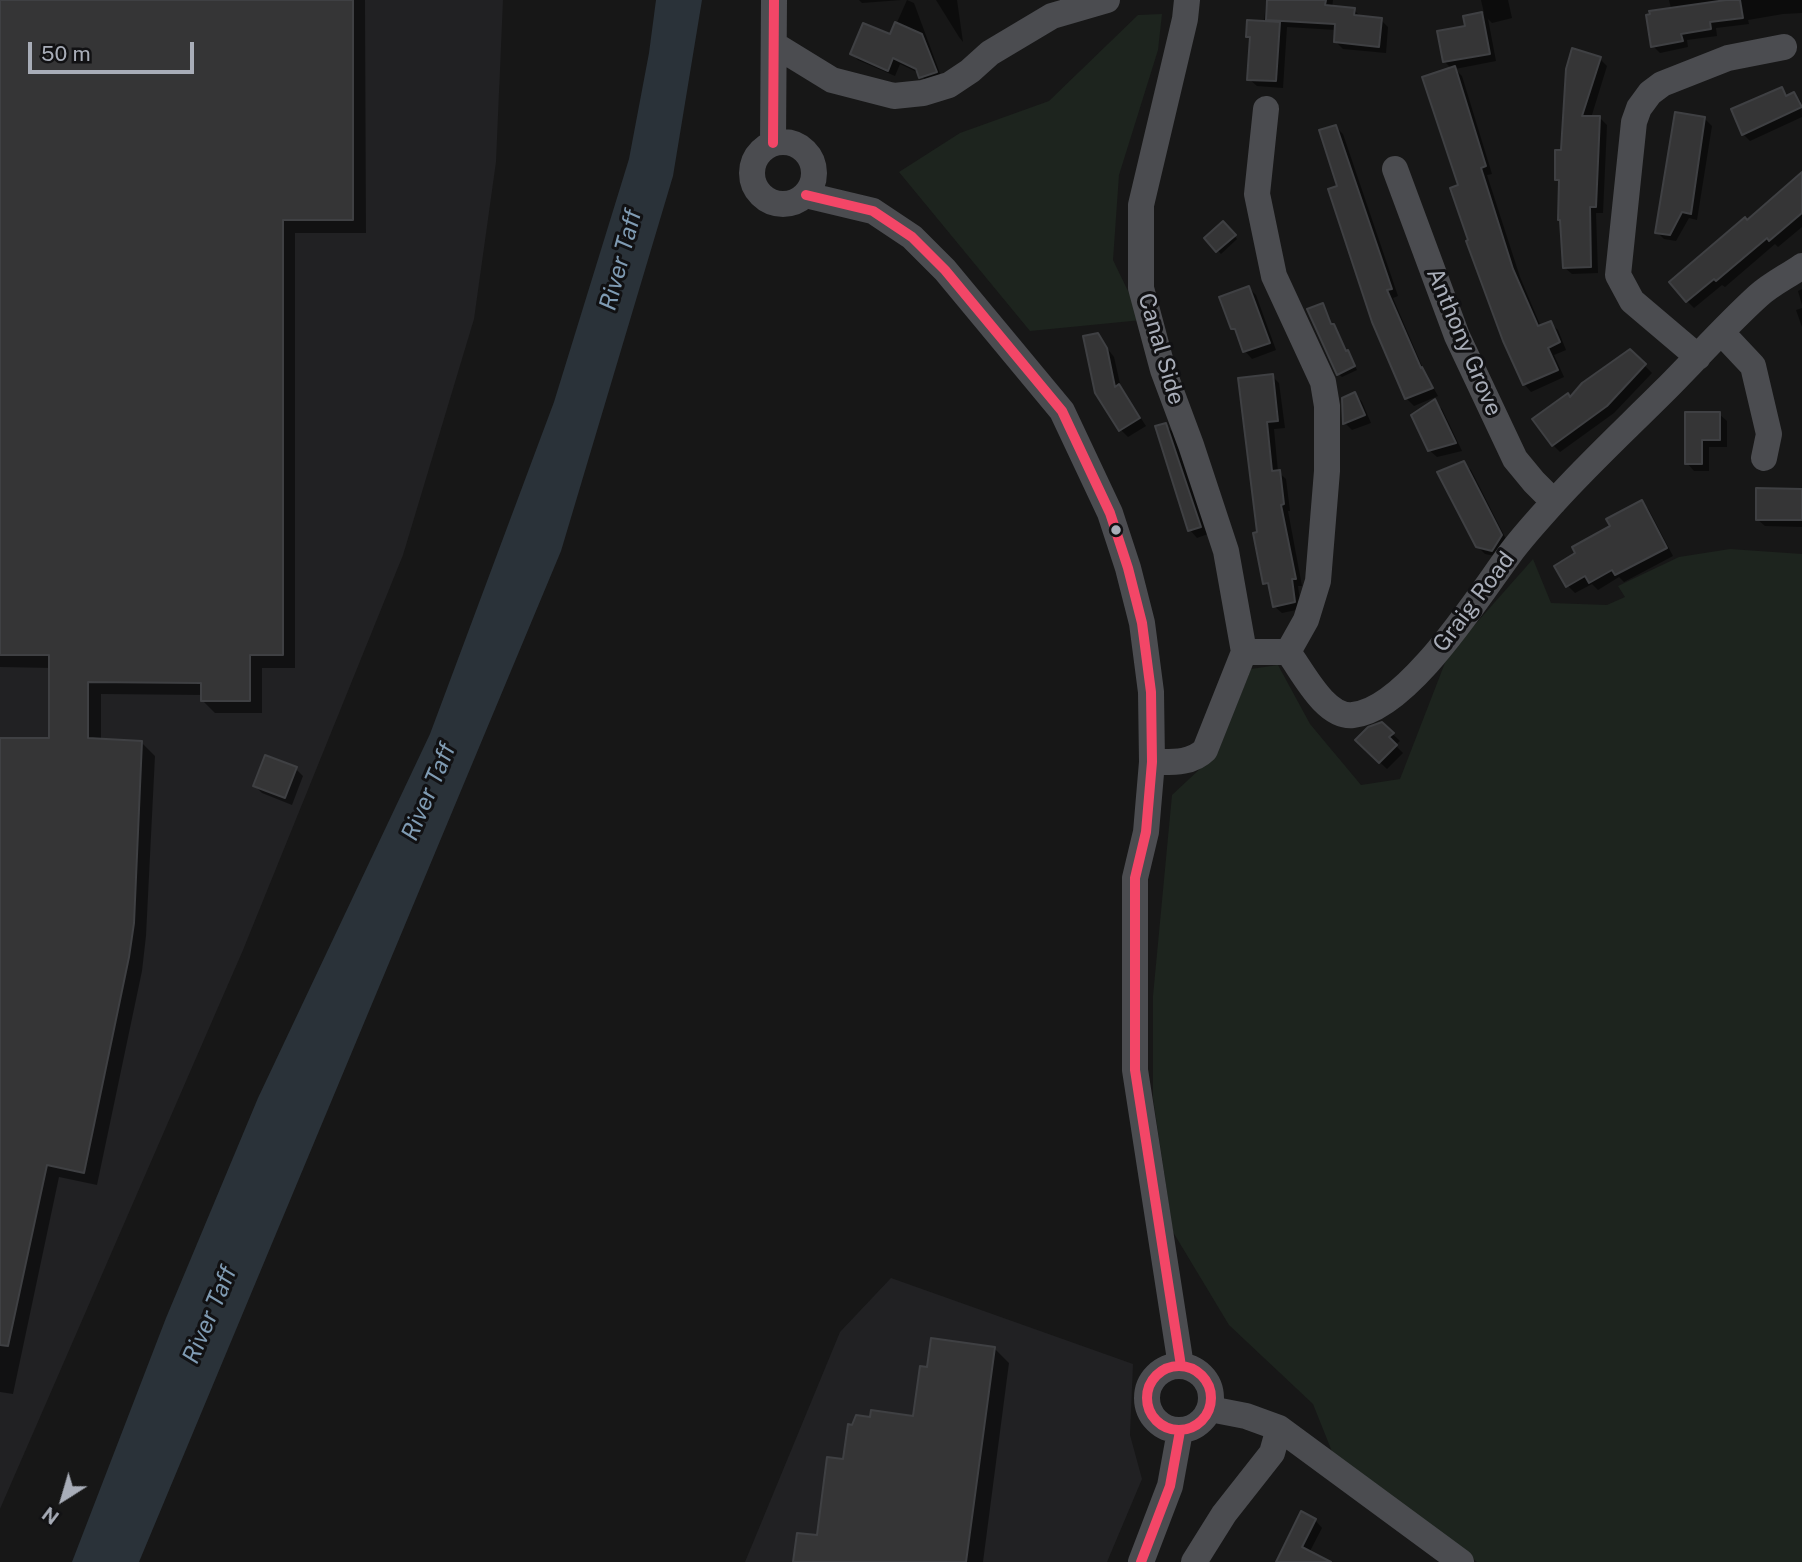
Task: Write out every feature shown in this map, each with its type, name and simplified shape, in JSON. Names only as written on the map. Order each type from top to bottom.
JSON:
[{"type":"street","points":[[773,144],[774,0]]},
{"type":"street","points":[[775,45],[832,80],[894,96],[923,93],[949,85],[970,71],[990,52],[1052,16],[1107,0]]},
{"type":"street","name":"Canal Side","points":[[1187,0],[1185,19],[1141,205],[1141,288],[1163,370],[1192,445],[1226,551],[1244,652]]},
{"type":"street","points":[[1698,357],[1632,301],[1618,275],[1634,122],[1639,107],[1650,93],[1662,84],[1728,58],[1784,47]]},
{"type":"street","points":[[1152,762],[1179,762],[1198,756],[1205,750],[1244,652],[1288,652],[1306,620],[1318,581],[1327,471],[1327,406],[1323,382],[1274,276],[1256,194],[1266,109]]},
{"type":"street","points":[[783,142],[794,144],[810,156],[814,166],[814,179],[806,195],[792,204],[782,205],[771,203],[756,189],[752,167],[763,149],[783,142]]},
{"type":"street","name":"Anthony Grove","points":[[1395,169],[1457,335],[1509,447],[1515,459],[1554,502]]},
{"type":"street","points":[[806,195],[873,211],[912,237],[945,270],[1062,411],[1110,513],[1128,568],[1143,622],[1150,692],[1152,762],[1146,832],[1135,878],[1135,1070],[1181,1366]]},
{"type":"street","name":"Graig Road","points":[[1288,652],[1325,705],[1338,714],[1350,716],[1379,706],[1413,678],[1459,626],[1510,554],[1554,502],[1760,294],[1802,266]]},
{"type":"street","points":[[1721,332],[1753,366],[1769,434],[1764,458]]},
{"type":"street","points":[[1172,1366],[1181,1366],[1191,1368],[1206,1380],[1212,1399],[1210,1409],[1198,1424],[1180,1431],[1161,1425],[1149,1410],[1146,1400],[1147,1390],[1156,1375],[1172,1366]]},
{"type":"street","points":[[1210,1409],[1246,1416],[1279,1428],[1461,1562]]},
{"type":"street","points":[[1194,1562],[1224,1514],[1272,1453],[1279,1428]]},
{"type":"street","points":[[1142,1562],[1170,1486],[1180,1431]]},
{"type":"shaded area","points":[[0,0],[503,0],[496,162],[474,319],[403,555],[243,950],[0,1509]]},
{"type":"shaded area","points":[[1162,14],[1158,50],[1119,175],[1113,260],[1142,320],[1030,331],[899,172],[960,133],[1049,101],[1138,15]]},
{"type":"shaded area","points":[[1730,549],[1802,554],[1802,1562],[1477,1562],[1333,1454],[1313,1404],[1229,1325],[1173,1232],[1153,1098],[1153,996],[1172,795],[1218,752],[1251,669],[1278,665],[1310,724],[1361,785],[1400,779],[1448,655],[1533,559],[1551,603],[1607,605],[1625,597],[1618,586],[1679,557]]},
{"type":"shaded area","points":[[891,1278],[1133,1364],[1130,1435],[1142,1479],[1107,1562],[745,1562],[840,1332]]},
{"type":"water","name":"River Taff","points":[[656,0],[702,0],[673,176],[561,551],[139,1562],[72,1562],[166,1318],[258,1098],[430,734],[554,402],[629,159]]},
{"type":"building","points":[[0,0],[353,0],[353,220],[283,220],[283,655],[250,655],[250,701],[201,701],[201,683],[88,682],[88,738],[142,741],[134,923],[84,1173],[47,1165],[8,1346],[0,1345],[0,738],[49,738],[49,655],[0,655]]},
{"type":"building","points":[[1267,0],[1326,0],[1325,5],[1355,8],[1354,15],[1382,18],[1379,47],[1334,42],[1335,24],[1266,20]]},
{"type":"building","points":[[1740,0],[1743,18],[1710,22],[1711,29],[1681,34],[1683,41],[1651,47],[1646,15],[1650,14],[1649,11]]},
{"type":"building","points":[[1482,12],[1490,54],[1443,62],[1437,31],[1465,26],[1463,16]]},
{"type":"building","points":[[1247,20],[1280,22],[1276,81],[1247,80],[1250,37],[1246,37]]},
{"type":"building","points":[[895,22],[922,34],[937,72],[919,78],[916,69],[893,58],[888,71],[850,54],[863,23],[890,34]]},
{"type":"building","points":[[1572,48],[1601,57],[1582,116],[1600,116],[1596,207],[1590,207],[1591,267],[1563,268],[1555,150],[1561,150],[1566,69]]},
{"type":"building","points":[[1455,66],[1486,166],[1481,168],[1513,269],[1538,326],[1551,321],[1560,342],[1548,348],[1558,370],[1523,385],[1503,341],[1466,241],[1468,240],[1450,188],[1458,185],[1422,77]]},
{"type":"building","points":[[1782,87],[1786,96],[1794,92],[1802,107],[1742,135],[1731,109]]},
{"type":"building","points":[[1675,112],[1705,117],[1691,214],[1682,212],[1670,235],[1655,233]]},
{"type":"building","points":[[1336,125],[1392,289],[1387,290],[1421,368],[1433,388],[1405,399],[1372,322],[1328,189],[1337,186],[1319,130]]},
{"type":"building","points":[[1802,172],[1802,213],[1769,241],[1767,238],[1716,281],[1714,279],[1686,302],[1669,282]]},
{"type":"building","points":[[1223,221],[1236,235],[1216,252],[1204,238]]},
{"type":"building","points":[[1249,286],[1270,343],[1243,352],[1219,297]]},
{"type":"building","points":[[1323,303],[1331,324],[1334,324],[1355,366],[1337,375],[1307,309]]},
{"type":"building","points":[[1098,333],[1107,348],[1115,387],[1119,384],[1140,418],[1119,431],[1095,393],[1083,336]]},
{"type":"building","points":[[1630,349],[1646,364],[1607,406],[1552,446],[1532,419],[1568,393],[1570,397],[1582,383]]},
{"type":"building","points":[[1273,374],[1278,421],[1267,422],[1272,471],[1280,470],[1284,504],[1281,505],[1296,579],[1292,579],[1295,602],[1273,607],[1268,583],[1263,584],[1253,533],[1257,532],[1238,378]]},
{"type":"building","points":[[1355,392],[1365,415],[1343,424],[1342,398]]},
{"type":"building","points":[[1435,399],[1456,443],[1428,451],[1411,415]]},
{"type":"building","points":[[1685,412],[1720,412],[1720,440],[1702,440],[1702,464],[1685,464]]},
{"type":"building","points":[[1166,423],[1201,527],[1188,531],[1155,426]]},
{"type":"building","points":[[1464,461],[1502,535],[1492,551],[1476,547],[1437,472]]},
{"type":"building","points":[[1756,488],[1802,489],[1802,520],[1756,520]]},
{"type":"building","points":[[1642,500],[1667,548],[1615,575],[1612,570],[1589,583],[1585,576],[1566,587],[1554,566],[1575,553],[1572,547],[1610,526],[1606,519]]},
{"type":"building","points":[[1382,722],[1394,733],[1389,737],[1397,745],[1379,763],[1355,740],[1368,727]]},
{"type":"building","points":[[265,755],[297,767],[285,798],[253,786]]},
{"type":"building","points":[[931,1338],[995,1347],[966,1562],[793,1562],[797,1533],[817,1535],[827,1457],[843,1459],[848,1424],[852,1425],[856,1415],[870,1417],[871,1410],[913,1416],[920,1366],[927,1367]]},
{"type":"building","points":[[1301,1511],[1316,1519],[1302,1547],[1331,1562],[1276,1562]]},
{"type":"transit line","points":[[773,143],[774,0]]},
{"type":"transit line","points":[[806,195],[873,211],[912,237],[945,270],[1062,411],[1110,513],[1128,568],[1142,623],[1151,692],[1152,762],[1146,832],[1135,878],[1135,1070],[1181,1366]]},
{"type":"transit line","points":[[1173,1366],[1185,1366],[1202,1375],[1209,1386],[1211,1398],[1209,1410],[1202,1421],[1185,1430],[1173,1430],[1161,1425],[1152,1416],[1147,1404],[1147,1392],[1152,1380],[1161,1371],[1173,1366]]},
{"type":"transit line","points":[[1141,1562],[1170,1486],[1180,1431]]}]
